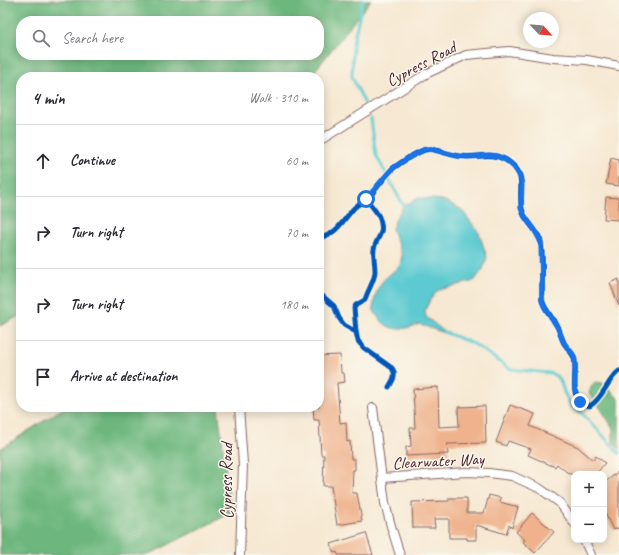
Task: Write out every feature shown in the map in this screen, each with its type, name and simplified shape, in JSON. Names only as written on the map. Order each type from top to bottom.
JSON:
[{"type":"street","name":"Cypress Road","points":[[324,138],[426,74],[466,55],[509,51],[553,58],[587,60],[619,66]]},
{"type":"street","points":[[373,408],[385,503],[400,555]]},
{"type":"street","name":"Cypress Road","points":[[239,412],[243,464],[240,555]]},
{"type":"street","name":"Clearwater Way","points":[[382,478],[466,472],[512,476],[539,488],[560,503],[571,519]]},
{"type":"street","points":[[585,543],[590,555]]},
{"type":"green space","points":[[0,0],[371,0],[324,59],[324,16],[16,16],[16,60],[323,60],[314,72],[16,72],[16,318],[0,326]]},
{"type":"green space","points":[[595,382],[603,383],[619,399],[619,449],[613,443],[613,428],[589,393]]},
{"type":"green space","points":[[57,412],[219,412],[231,513],[148,555],[0,555],[0,449]]},
{"type":"water","points":[[419,198],[443,200],[461,209],[479,233],[487,257],[483,269],[474,281],[438,290],[430,300],[425,310],[426,317],[447,334],[419,324],[398,329],[392,328],[377,316],[373,309],[380,284],[400,266],[402,255],[392,229],[396,218],[404,205]]},
{"type":"building","points":[[611,158],[619,160],[619,186],[606,184]]},
{"type":"building","points":[[606,197],[619,198],[619,220],[604,219]]},
{"type":"building","points":[[619,279],[619,306],[610,283]]},
{"type":"building","points":[[340,355],[341,373],[344,373],[345,382],[337,383],[340,423],[346,422],[347,442],[350,441],[351,459],[355,459],[352,493],[357,493],[362,521],[337,525],[331,486],[323,486],[324,455],[321,455],[319,420],[314,420],[313,412],[324,412],[324,356]]},
{"type":"building","points":[[438,387],[439,427],[459,426],[458,407],[485,406],[486,443],[447,444],[448,454],[406,456],[406,447],[411,446],[410,428],[415,428],[413,389]]},
{"type":"building","points":[[510,405],[535,414],[530,426],[578,447],[593,460],[596,456],[605,463],[598,471],[571,471],[571,474],[569,474],[557,464],[555,467],[528,455],[531,449],[508,441],[506,446],[496,442]]},
{"type":"building","points":[[619,471],[619,528],[613,530],[607,517],[607,481]]},
{"type":"building","points":[[489,495],[501,498],[500,502],[518,507],[512,528],[509,525],[506,534],[476,525],[476,540],[467,540],[467,538],[449,538],[449,519],[434,519],[435,528],[413,528],[412,502],[449,501],[449,498],[467,498],[467,513],[484,513]]},
{"type":"building","points":[[532,513],[554,532],[535,553],[523,542],[525,540],[516,532]]},
{"type":"building","points":[[366,533],[373,555],[338,555],[337,552],[334,553],[331,544]]},
{"type":"waterway","points":[[363,0],[353,43],[352,77],[365,104]]},
{"type":"waterway","points":[[371,119],[376,155],[404,207]]},
{"type":"waterway","points":[[444,332],[474,344],[510,369],[550,373],[556,376],[561,382],[571,406],[582,413],[619,453]]},
{"type":"cycle path","points":[[324,236],[331,234],[354,208],[366,200],[391,170],[418,153],[432,149],[465,157],[500,157],[513,165],[520,176],[523,213],[536,231],[541,244],[543,304],[557,326],[564,343],[574,358],[574,386],[578,399],[582,403],[590,406],[599,398],[611,379],[619,371]]},
{"type":"cycle path","points":[[356,332],[354,308],[356,305],[365,300],[374,278],[374,249],[382,227],[378,214],[366,199]]},
{"type":"cycle path","points":[[324,297],[334,306],[344,325],[356,332],[358,341],[364,348],[392,368],[394,375],[389,387]]},
{"type":"route","points":[[366,199],[384,181],[393,168],[425,149],[468,157],[489,155],[497,156],[506,160],[514,167],[520,176],[522,184],[521,208],[541,242],[542,300],[544,306],[558,328],[564,343],[573,354],[575,360],[575,390],[580,402]]}]
